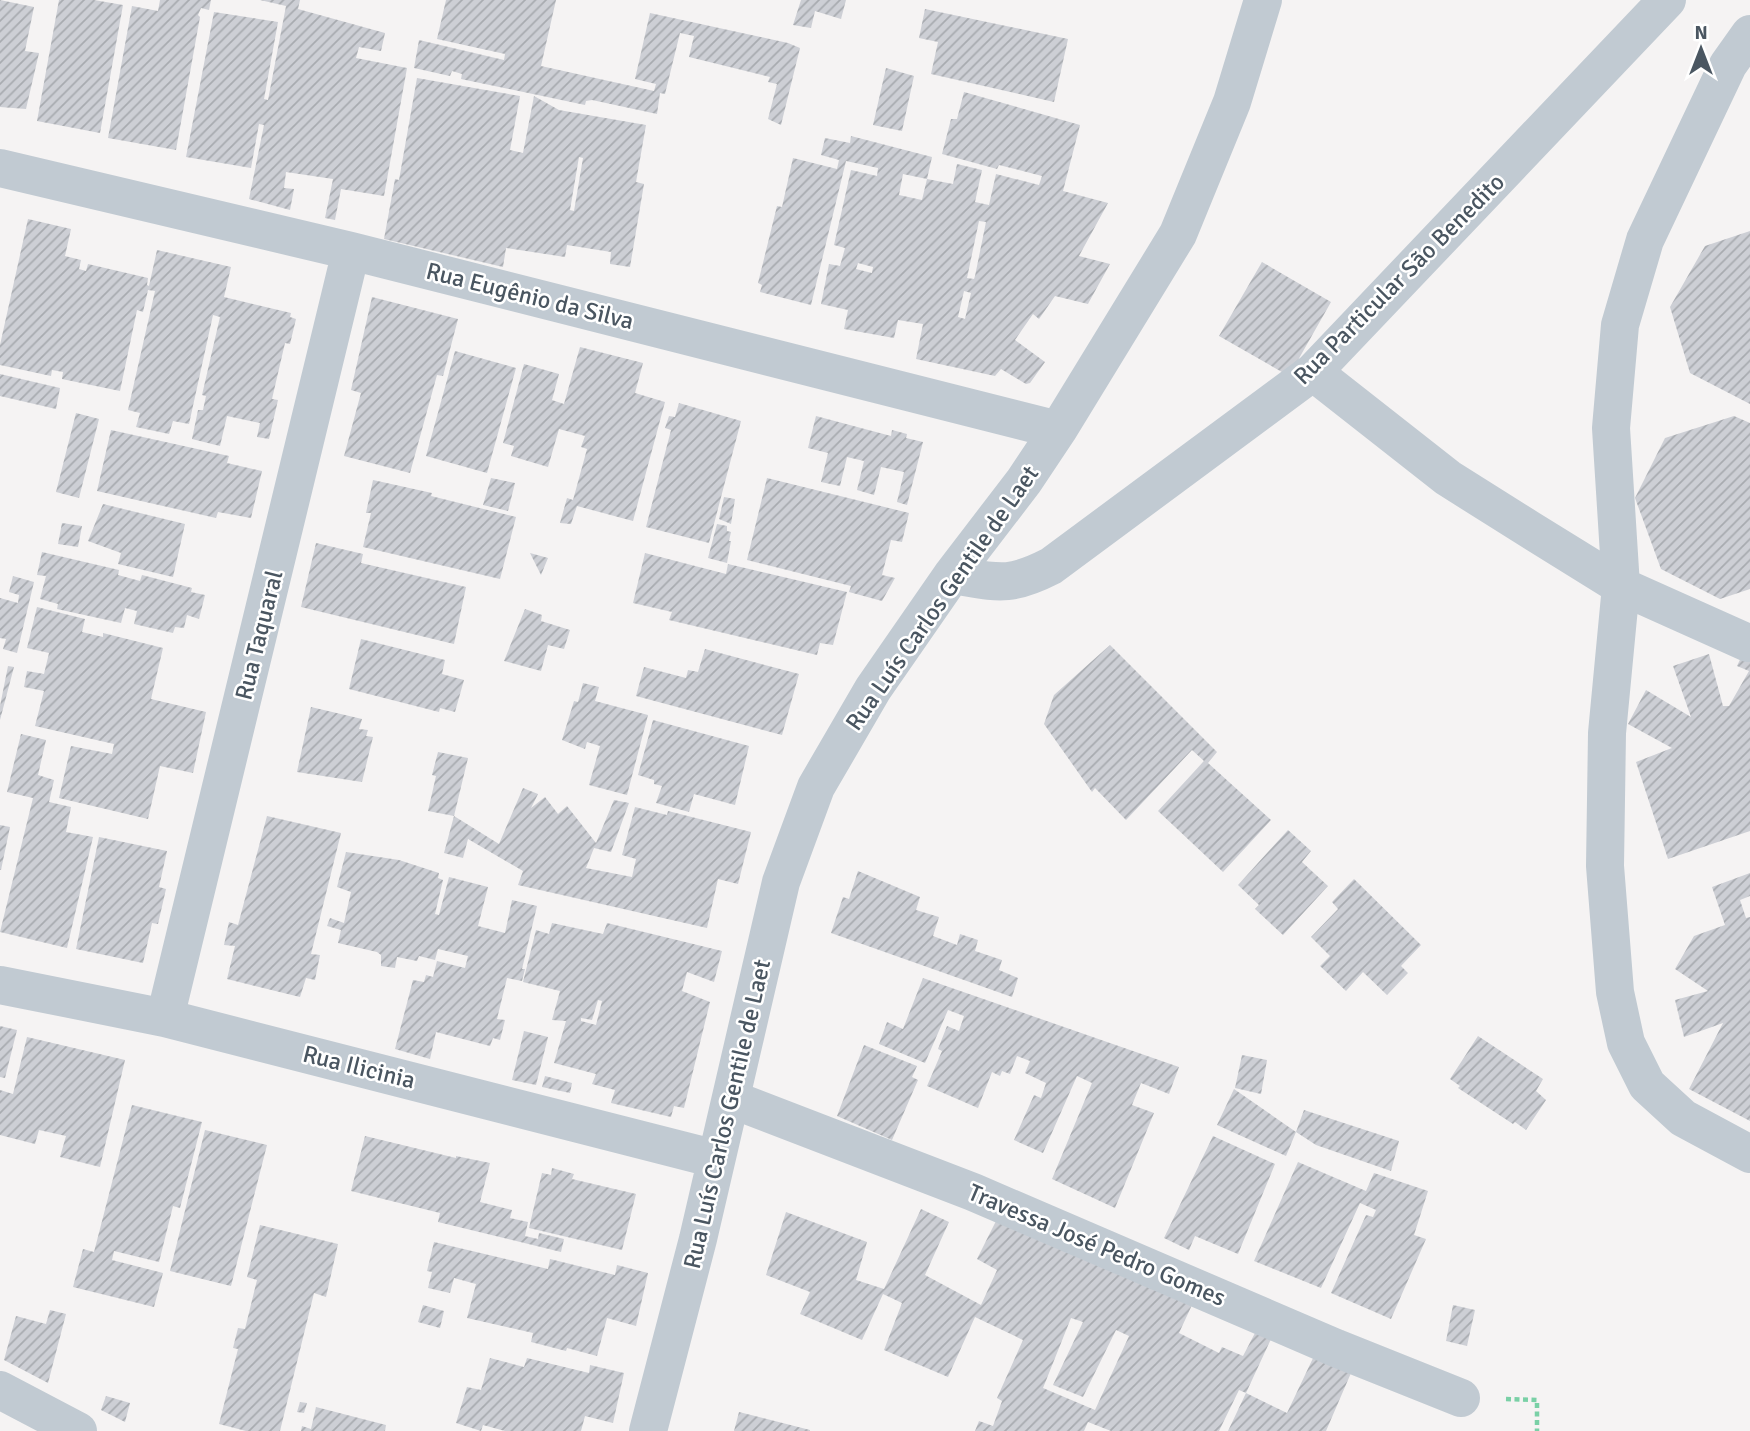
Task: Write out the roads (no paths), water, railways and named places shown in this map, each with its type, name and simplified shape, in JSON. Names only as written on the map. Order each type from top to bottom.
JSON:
[{"type":"street","name":"Rua Luís Carlos Gentile de Laet","points":[[648,1431],[698,1239],[781,882],[816,787],[873,690],[952,575],[1024,481],[1058,430],[1178,234],[1232,102],[1263,0]]},
{"type":"street","name":"Rua Particular São Benedito","points":[[952,575],[1002,583],[1026,579],[1051,566],[1313,372],[1667,0]]},
{"type":"street","points":[[1750,34],[1728,65],[1645,240],[1620,325],[1611,428],[1621,586],[1607,733],[1605,866],[1615,992],[1626,1043],[1647,1085],[1683,1118],[1750,1154]]},
{"type":"street","name":"Rua Eugênio da Silva","points":[[0,168],[352,251],[1058,430]]},
{"type":"street","name":"Rua Taquaral","points":[[165,1018],[352,251]]},
{"type":"street","points":[[1313,372],[1448,478],[1621,586],[1748,643]]},
{"type":"street","name":"Rua Ilicinia","points":[[0,985],[165,1018],[716,1159]]},
{"type":"street","name":"Travessa José Pedro Gomes","points":[[731,1099],[973,1192],[1336,1348],[1461,1398]]},
{"type":"street","points":[[0,1390],[78,1431]]}]
